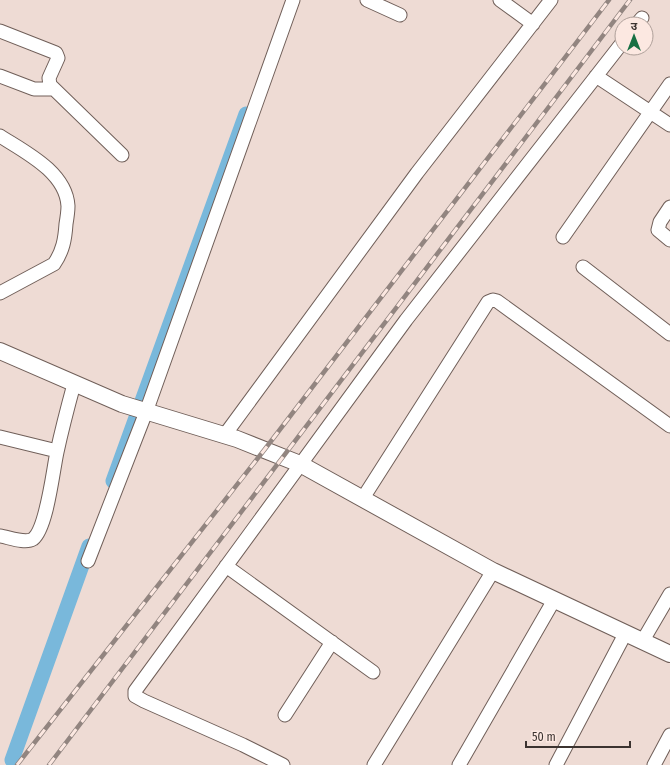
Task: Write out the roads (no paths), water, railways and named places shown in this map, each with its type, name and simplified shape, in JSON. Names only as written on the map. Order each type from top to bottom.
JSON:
[{"type":"street","points":[[88,561],[293,0]]},
{"type":"street","points":[[367,0],[400,15]]},
{"type":"street","points":[[500,0],[533,24]]},
{"type":"street","points":[[224,436],[416,173],[551,0]]},
{"type":"street","points":[[0,31],[56,53],[58,58],[49,82],[53,90],[122,155]]},
{"type":"street","points":[[283,765],[135,696],[135,691],[406,320],[614,53]]},
{"type":"street","points":[[0,76],[34,90],[53,90]]},
{"type":"street","points":[[596,76],[670,125]]},
{"type":"street","points":[[563,237],[670,84]]},
{"type":"street","points":[[0,136],[40,161],[53,173],[66,195],[68,206],[65,242],[60,256],[54,264],[0,293]]},
{"type":"street","points":[[670,207],[658,226],[658,230],[670,240]]},
{"type":"street","points":[[583,267],[670,334]]},
{"type":"street","points":[[363,498],[488,302],[493,300],[497,301],[670,426]]},
{"type":"street","points":[[0,351],[122,404],[265,449],[300,464],[493,571],[670,654]]},
{"type":"street","points":[[0,536],[24,541],[30,540],[35,536],[45,514],[57,451],[74,384]]},
{"type":"street","points":[[0,436],[57,451]]},
{"type":"street","points":[[226,566],[373,672]]},
{"type":"street","points":[[374,765],[493,571]]},
{"type":"street","points":[[642,642],[670,594]]},
{"type":"street","points":[[459,765],[554,600]]},
{"type":"street","points":[[556,765],[625,634]]},
{"type":"street","points":[[285,715],[332,642]]},
{"type":"street","points":[[654,765],[670,736]]},
{"type":"waterway","points":[[113,481],[246,114]]},
{"type":"waterway","points":[[12,760],[89,546]]},
{"type":"railway","points":[[17,765],[265,449],[609,0]]},
{"type":"railway","points":[[49,765],[630,0]]}]
